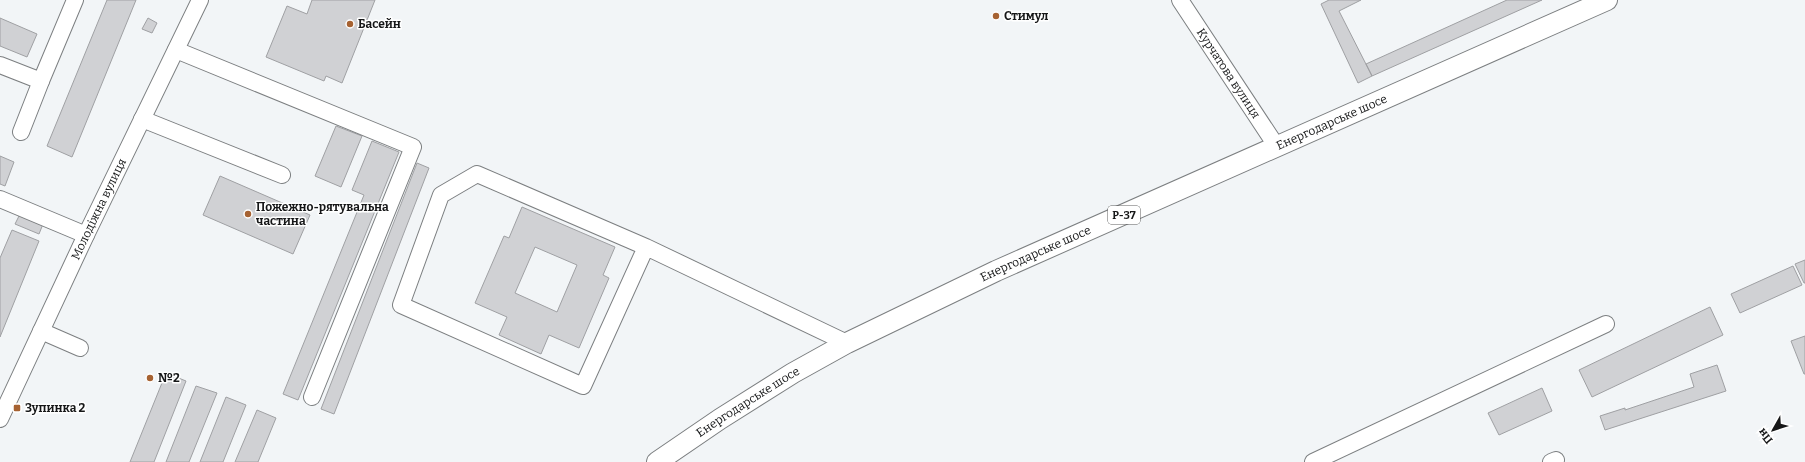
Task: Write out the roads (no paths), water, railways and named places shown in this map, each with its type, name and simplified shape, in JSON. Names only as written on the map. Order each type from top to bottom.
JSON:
[{"type":"main road","name":"Енергодарське шосе","points":[[657,462],[720,419],[793,373],[847,343],[996,271],[1607,0]]},
{"type":"street","points":[[21,132],[75,0]]},
{"type":"street","name":"Молодіжна вулиця","points":[[2,411],[200,0]]},
{"type":"street","name":"Курчатова вулиця","points":[[1180,0],[1277,147]]},
{"type":"street","points":[[176,50],[413,147],[312,397]]},
{"type":"street","points":[[0,65],[41,80]]},
{"type":"street","points":[[142,119],[282,175]]},
{"type":"street","points":[[646,246],[583,386],[401,305],[441,195],[477,174],[646,246],[847,343]]},
{"type":"street","points":[[0,199],[86,236]]},
{"type":"street","points":[[1313,462],[1606,324]]},
{"type":"street","points":[[41,332],[80,348]]},
{"type":"place","name":"Стимул","points":[[996,16]]},
{"type":"place","name":"Басейн","points":[[350,24]]},
{"type":"place","name":"Пожежно-рятувальна частина","points":[[248,214]]},
{"type":"place","name":"№2","points":[[150,378]]},
{"type":"place","name":"Зупинка 2","points":[[17,408]]}]
